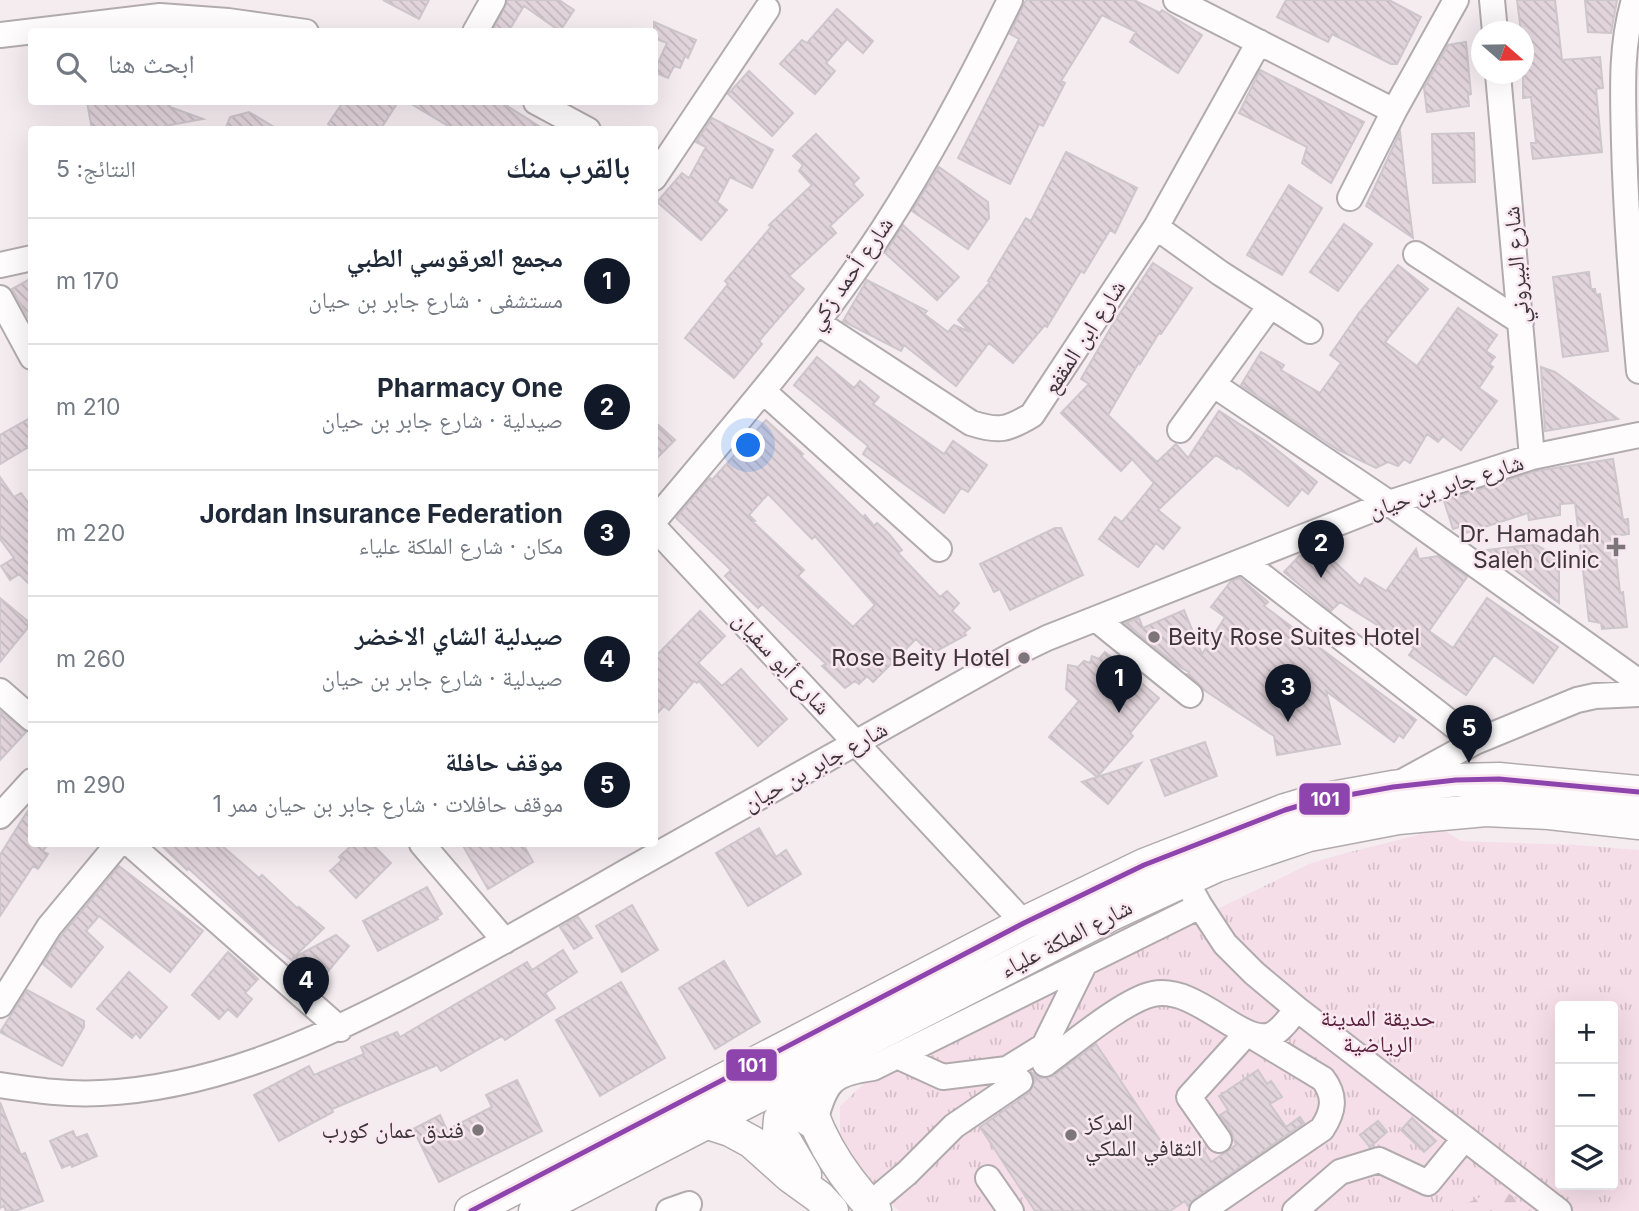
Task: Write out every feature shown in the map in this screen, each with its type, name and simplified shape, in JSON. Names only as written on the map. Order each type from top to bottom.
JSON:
[{"type":"main road","name":"شارع الملكة علياء","points":[[471,1211],[1024,923],[1144,865],[1234,828],[1315,801],[1393,787],[1456,780],[1499,779],[1639,792]]},
{"type":"main road","name":"شارع الملكة علياء","points":[[535,1211],[1112,914],[1193,893],[1216,866],[1309,835],[1398,818],[1486,810],[1549,813],[1639,823]]},
{"type":"main road","points":[[800,1074],[814,1123],[826,1149],[854,1189],[872,1208]]},
{"type":"main road","points":[[814,1123],[799,1113],[788,1112],[780,1119],[779,1131],[825,1204]]},
{"type":"main road","points":[[705,1122],[730,1130],[752,1142],[825,1204]]},
{"type":"street","points":[[477,28],[493,0]]},
{"type":"street","name":"شارع أحمد زكي","points":[[658,516],[764,392],[883,229],[944,128],[1010,0]]},
{"type":"street","points":[[1176,0],[1394,111]]},
{"type":"street","points":[[1350,198],[1394,111],[1456,0]]},
{"type":"street","points":[[1492,0],[1494,21]]},
{"type":"street","points":[[1634,0],[1623,62],[1623,91],[1627,237],[1639,371]]},
{"type":"street","points":[[40,28],[156,8],[278,28]]},
{"type":"street","points":[[658,168],[766,9]]},
{"type":"street","points":[[0,35],[28,30]]},
{"type":"street","name":"شارع ابن المقفع","points":[[817,322],[971,423],[990,429],[1011,428],[1031,415],[1041,402],[1156,228],[1259,42]]},
{"type":"street","name":"شارع البيروني","points":[[1500,84],[1532,457]]},
{"type":"street","points":[[542,105],[581,126]]},
{"type":"street","points":[[1156,228],[1310,331]]},
{"type":"street","points":[[1416,254],[1521,322]]},
{"type":"street","points":[[0,265],[28,259]]},
{"type":"street","points":[[0,298],[28,350]]},
{"type":"street","points":[[1180,430],[1270,306]]},
{"type":"street","points":[[1214,385],[1389,503],[1639,682]]},
{"type":"street","points":[[764,392],[939,549]]},
{"type":"street","name":"شارع جابر بن حيان","points":[[0,1085],[44,1092],[77,1093],[102,1093],[158,1086],[237,1068],[340,1029],[505,941],[1014,654],[1047,638],[1389,503],[1532,457],[1639,435]]},
{"type":"street","name":"شارع أبو سفيان","points":[[658,531],[1024,923]]},
{"type":"street","points":[[1243,561],[1475,742]]},
{"type":"street","points":[[1096,619],[1190,695]]},
{"type":"street","points":[[0,691],[28,716]]},
{"type":"street","points":[[1393,787],[1475,742],[1588,697],[1639,694]]},
{"type":"street","points":[[0,816],[28,785]]},
{"type":"street","points":[[0,1005],[50,927],[116,847]]},
{"type":"street","points":[[133,847],[340,1029]]},
{"type":"street","points":[[425,847],[505,941]]},
{"type":"street","points":[[814,1123],[822,1098],[833,1081],[847,1072],[873,1068],[1086,963],[1193,893],[1225,944],[1254,973],[1559,1211]]},
{"type":"street","points":[[897,1056],[943,1077],[1007,1069],[1044,1046],[1086,963]]},
{"type":"street","points":[[1045,1063],[1135,1000],[1154,993],[1167,993],[1205,1006],[1323,1079],[1331,1090],[1332,1104],[1329,1119],[1322,1129],[1202,1211]]},
{"type":"street","points":[[1247,1033],[1260,1037],[1270,1035],[1297,1009]]},
{"type":"street","points":[[1219,1140],[1189,1097],[1247,1033]]},
{"type":"street","points":[[872,1208],[954,1126],[1020,1081]]},
{"type":"street","points":[[1295,1211],[1340,1172],[1379,1160],[1428,1183],[1464,1139]]},
{"type":"street","points":[[988,1178],[1011,1211]]},
{"type":"green space","name":"حديقة المدينة الرياضية","points":[[1442,829],[1461,841],[1639,850],[1639,1211],[899,1211],[849,1165],[840,1137],[840,1106],[867,1081],[1309,864]]},
{"type":"green space","points":[[1501,1188],[1534,1211],[1449,1211]]},
{"type":"building","points":[[383,0],[429,0],[419,19]]},
{"type":"building","points":[[508,0],[559,0],[574,10],[562,28],[556,28],[524,6],[510,28],[494,28]]},
{"type":"building","points":[[1026,0],[1134,0],[1160,13],[1162,10],[1202,35],[1178,73],[1130,42],[1136,32],[1102,15],[1061,81],[1065,83],[1043,126],[1039,124],[1010,184],[958,158],[1019,39],[1010,34]]},
{"type":"building","points":[[1286,0],[1389,0],[1421,17],[1397,64],[1391,64],[1332,34],[1328,42],[1277,17]]},
{"type":"building","points":[[1517,0],[1555,0],[1562,60],[1600,57],[1603,88],[1596,89],[1602,152],[1533,159],[1531,143],[1536,143],[1531,97],[1523,98],[1523,84],[1534,84],[1534,21],[1520,21]]},
{"type":"building","points":[[1585,0],[1617,0],[1611,33],[1588,32]]},
{"type":"building","points":[[837,9],[873,41],[863,53],[847,39],[826,63],[835,71],[815,94],[780,64],[802,40],[807,43]]},
{"type":"building","points":[[654,22],[696,40],[688,58],[685,56],[680,68],[674,66],[668,78],[658,74],[658,63],[667,43],[658,40],[658,28],[654,28]]},
{"type":"building","points":[[1466,42],[1471,94],[1468,95],[1469,106],[1427,112],[1424,88],[1448,45]]},
{"type":"building","points":[[1260,70],[1364,122],[1331,183],[1302,163],[1307,147],[1239,113]]},
{"type":"building","points":[[749,71],[793,113],[772,136],[728,94]]},
{"type":"building","points":[[88,105],[170,105],[203,119],[165,126],[91,126]]},
{"type":"building","points":[[341,105],[396,105],[383,126],[328,124]]},
{"type":"building","points":[[413,105],[506,105],[539,126],[448,126]]},
{"type":"building","points":[[249,112],[272,126],[227,126],[230,117]]},
{"type":"building","points":[[712,118],[773,150],[752,188],[730,177],[717,202],[727,210],[701,240],[658,203],[682,173],[689,178],[706,147],[696,142]]},
{"type":"building","points":[[1400,132],[1405,176],[1413,238],[1366,206]]},
{"type":"building","points":[[1474,133],[1475,182],[1433,183],[1432,134]]},
{"type":"building","points":[[816,134],[859,178],[853,184],[863,195],[830,226],[836,233],[789,276],[804,289],[759,341],[762,344],[734,378],[685,338],[728,284],[725,281],[771,227],[769,225],[812,185],[799,171],[803,165],[793,156]]},
{"type":"building","points":[[1066,152],[1137,188],[1115,233],[1110,230],[1047,327],[1045,325],[1013,363],[989,343],[956,386],[904,345],[901,351],[843,321],[867,280],[927,311],[924,314],[948,332],[954,325],[970,332],[958,320],[990,282],[988,281],[1026,218],[1031,221]]},
{"type":"building","points":[[939,167],[988,202],[989,218],[968,249],[912,211]]},
{"type":"building","points":[[1289,185],[1322,208],[1282,275],[1247,255]]},
{"type":"building","points":[[1344,224],[1372,244],[1338,291],[1310,272]]},
{"type":"building","points":[[903,225],[959,277],[937,300],[885,253]]},
{"type":"building","points":[[1153,263],[1192,288],[1140,364],[1139,362],[1108,415],[1157,462],[1176,444],[1188,458],[1219,411],[1267,442],[1317,482],[1308,494],[1302,489],[1288,506],[1238,467],[1237,469],[1216,455],[1158,510],[1180,528],[1163,549],[1156,543],[1138,567],[1099,539],[1115,517],[1122,522],[1154,483],[1132,459],[1121,471],[1061,413],[1089,384],[1081,379]]},
{"type":"building","points":[[1398,265],[1428,289],[1385,342],[1417,366],[1458,308],[1497,335],[1486,351],[1495,357],[1489,364],[1493,367],[1479,388],[1497,401],[1461,450],[1443,436],[1438,442],[1427,434],[1410,463],[1404,459],[1398,466],[1388,462],[1376,468],[1338,450],[1241,385],[1261,352],[1284,365],[1281,370],[1320,393],[1341,363],[1330,355],[1359,313]]},
{"type":"building","points":[[1589,272],[1591,289],[1595,289],[1596,295],[1600,294],[1608,351],[1563,357],[1553,277]]},
{"type":"building","points":[[28,280],[28,318],[12,289]]},
{"type":"building","points":[[817,357],[854,388],[860,381],[879,397],[873,404],[944,454],[953,441],[987,465],[968,492],[961,488],[944,513],[863,454],[868,446],[794,385]]},
{"type":"building","points":[[1541,367],[1555,372],[1618,419],[1545,431]]},
{"type":"building","points":[[28,419],[28,447],[0,464],[0,435]]},
{"type":"building","points":[[766,420],[803,454],[801,456],[863,517],[865,515],[874,526],[877,523],[889,534],[902,550],[898,553],[940,597],[947,591],[959,603],[952,611],[970,628],[964,633],[966,635],[931,654],[916,639],[873,682],[867,676],[859,684],[855,681],[845,688],[822,666],[826,664],[762,604],[758,608],[725,576],[731,570],[676,518],[706,482],[710,478],[712,480]],"holes":[[[768,494],[812,539],[815,536],[875,605],[853,627],[798,576],[804,570],[753,522],[755,521],[749,515]]]},
{"type":"building","points":[[658,425],[675,440],[658,457]]},
{"type":"building","points":[[1613,459],[1623,520],[1628,519],[1629,534],[1614,536],[1620,593],[1623,592],[1627,627],[1602,629],[1601,623],[1589,621],[1575,503],[1560,504],[1560,515],[1529,520],[1528,513],[1466,533],[1459,527],[1453,529],[1444,501],[1536,471]]},
{"type":"building","points":[[0,477],[14,497],[21,493],[28,503],[28,583],[19,574],[10,580],[1,566],[14,558],[0,539]]},
{"type":"building","points":[[1055,528],[1061,528],[1083,575],[1010,610],[1000,589],[994,592],[980,564]]},
{"type":"building","points":[[1535,544],[1559,558],[1559,603],[1488,550]]},
{"type":"building","points":[[1319,547],[1360,586],[1365,578],[1386,591],[1416,549],[1419,559],[1438,556],[1467,577],[1429,631],[1453,648],[1487,598],[1558,647],[1533,683],[1494,655],[1466,695],[1409,655],[1414,648],[1340,602],[1331,611],[1284,572],[1301,554]]},
{"type":"building","points":[[1240,578],[1268,602],[1264,606],[1416,720],[1403,738],[1399,735],[1394,742],[1326,691],[1340,744],[1277,755],[1274,736],[1204,690],[1187,674],[1189,672],[1125,623],[1139,618],[1143,628],[1184,610],[1202,654],[1225,617],[1211,607],[1231,581]]},
{"type":"building","points":[[0,598],[28,621],[28,628],[0,662]]},
{"type":"building","points":[[700,611],[725,636],[698,663],[722,686],[741,669],[787,719],[758,746],[699,681],[694,681],[669,710],[664,706],[658,713],[658,654]]},
{"type":"building","points":[[1105,652],[1159,698],[1130,733],[1133,736],[1097,777],[1049,737],[1079,701],[1066,689],[1068,665],[1078,667],[1084,661],[1090,663],[1092,656],[1099,659]]},
{"type":"building","points":[[0,711],[26,732],[0,760]]},
{"type":"building","points":[[1205,742],[1217,776],[1165,796],[1151,760]]},
{"type":"building","points":[[1141,763],[1108,804],[1082,782]]},
{"type":"building","points":[[28,810],[28,847],[46,847],[43,851],[48,854],[38,869],[33,866],[0,916],[0,855]]},
{"type":"building","points":[[759,828],[776,857],[786,850],[801,874],[748,906],[716,853]]},
{"type":"building","points":[[163,847],[223,847],[259,878],[262,875],[297,908],[324,928],[293,958],[336,935],[349,946],[319,982],[269,942],[188,868],[187,870]]},
{"type":"building","points":[[350,847],[375,847],[391,863],[356,898],[330,871],[342,860],[339,857]]},
{"type":"building","points":[[464,847],[525,847],[533,862],[488,889]]},
{"type":"building","points":[[119,866],[203,931],[170,972],[99,916],[86,931],[103,947],[71,987],[43,964],[61,936]]},
{"type":"building","points":[[427,887],[442,914],[438,919],[378,951],[363,921]]},
{"type":"building","points":[[632,905],[658,950],[622,972],[596,926]]},
{"type":"building","points":[[578,917],[592,938],[574,949],[560,927]]},
{"type":"building","points":[[563,950],[577,972],[545,993],[555,1008],[505,1040],[502,1036],[441,1071],[437,1065],[332,1109],[333,1112],[279,1141],[254,1095],[309,1066],[314,1075],[364,1054],[361,1047],[397,1032],[400,1037],[527,962],[532,970]]},
{"type":"building","points":[[228,952],[258,979],[245,993],[252,999],[237,1017],[228,1009],[219,1019],[192,995]]},
{"type":"building","points":[[724,961],[760,1022],[715,1049],[679,988]]},
{"type":"building","points":[[129,972],[167,1007],[140,1038],[136,1033],[132,1038],[97,1009]]},
{"type":"building","points":[[621,982],[665,1058],[600,1096],[556,1020]]},
{"type":"building","points":[[27,990],[84,1021],[84,1027],[62,1066],[0,1032]]},
{"type":"building","name":"المركز الثقافي الملكي","points":[[1096,1044],[1172,1158],[1199,1142],[1211,1162],[1236,1145],[1231,1131],[1220,1115],[1228,1110],[1219,1096],[1258,1070],[1267,1084],[1271,1081],[1282,1097],[1270,1104],[1286,1127],[1300,1117],[1304,1123],[1194,1199],[1188,1206],[1185,1201],[1170,1211],[1035,1211],[980,1127],[1029,1093],[1035,1081],[1031,1072],[1040,1078],[1053,1076]]},
{"type":"building","name":"فندق عمان كورب","points":[[517,1080],[542,1131],[439,1182],[413,1129],[440,1115],[447,1130],[492,1107],[486,1095]]},
{"type":"building","points":[[0,1102],[21,1155],[25,1153],[43,1201],[15,1211],[6,1211],[4,1206],[0,1208]]},
{"type":"building","points":[[1412,1118],[1436,1141],[1424,1152],[1401,1130]]},
{"type":"building","points":[[1378,1121],[1387,1132],[1370,1147],[1360,1135]]},
{"type":"building","points":[[73,1131],[76,1138],[87,1134],[97,1156],[72,1167],[71,1164],[62,1168],[50,1141]]},
{"type":"transit line","name":"101","points":[[471,1211],[1024,923],[1144,865],[1285,810],[1315,801],[1393,787],[1456,780],[1499,779],[1639,792]]},
{"type":"place","name":"Dr. Hamadah Saleh Clinic","points":[[1616,547]]},
{"type":"place","name":"Pharmacy One","points":[[1321,578]]},
{"type":"place","name":"Beity Rose Suites Hotel","points":[[1154,637]]},
{"type":"place","name":"Rose Beity Hotel","points":[[1024,658]]},
{"type":"place","name":"مجمع العرقوسي الطبي","points":[[1119,713]]},
{"type":"place","name":"Jordan Insurance Federation","points":[[1288,722]]},
{"type":"place","name":"موقف حافلة","points":[[1469,763]]},
{"type":"place","name":"صيدلية الشاي الاخضر","points":[[306,1015]]},
{"type":"place","name":"فندق عمان كورب","points":[[478,1130]]},
{"type":"place","name":"المركز الثقافي الملكي","points":[[1071,1135]]}]
